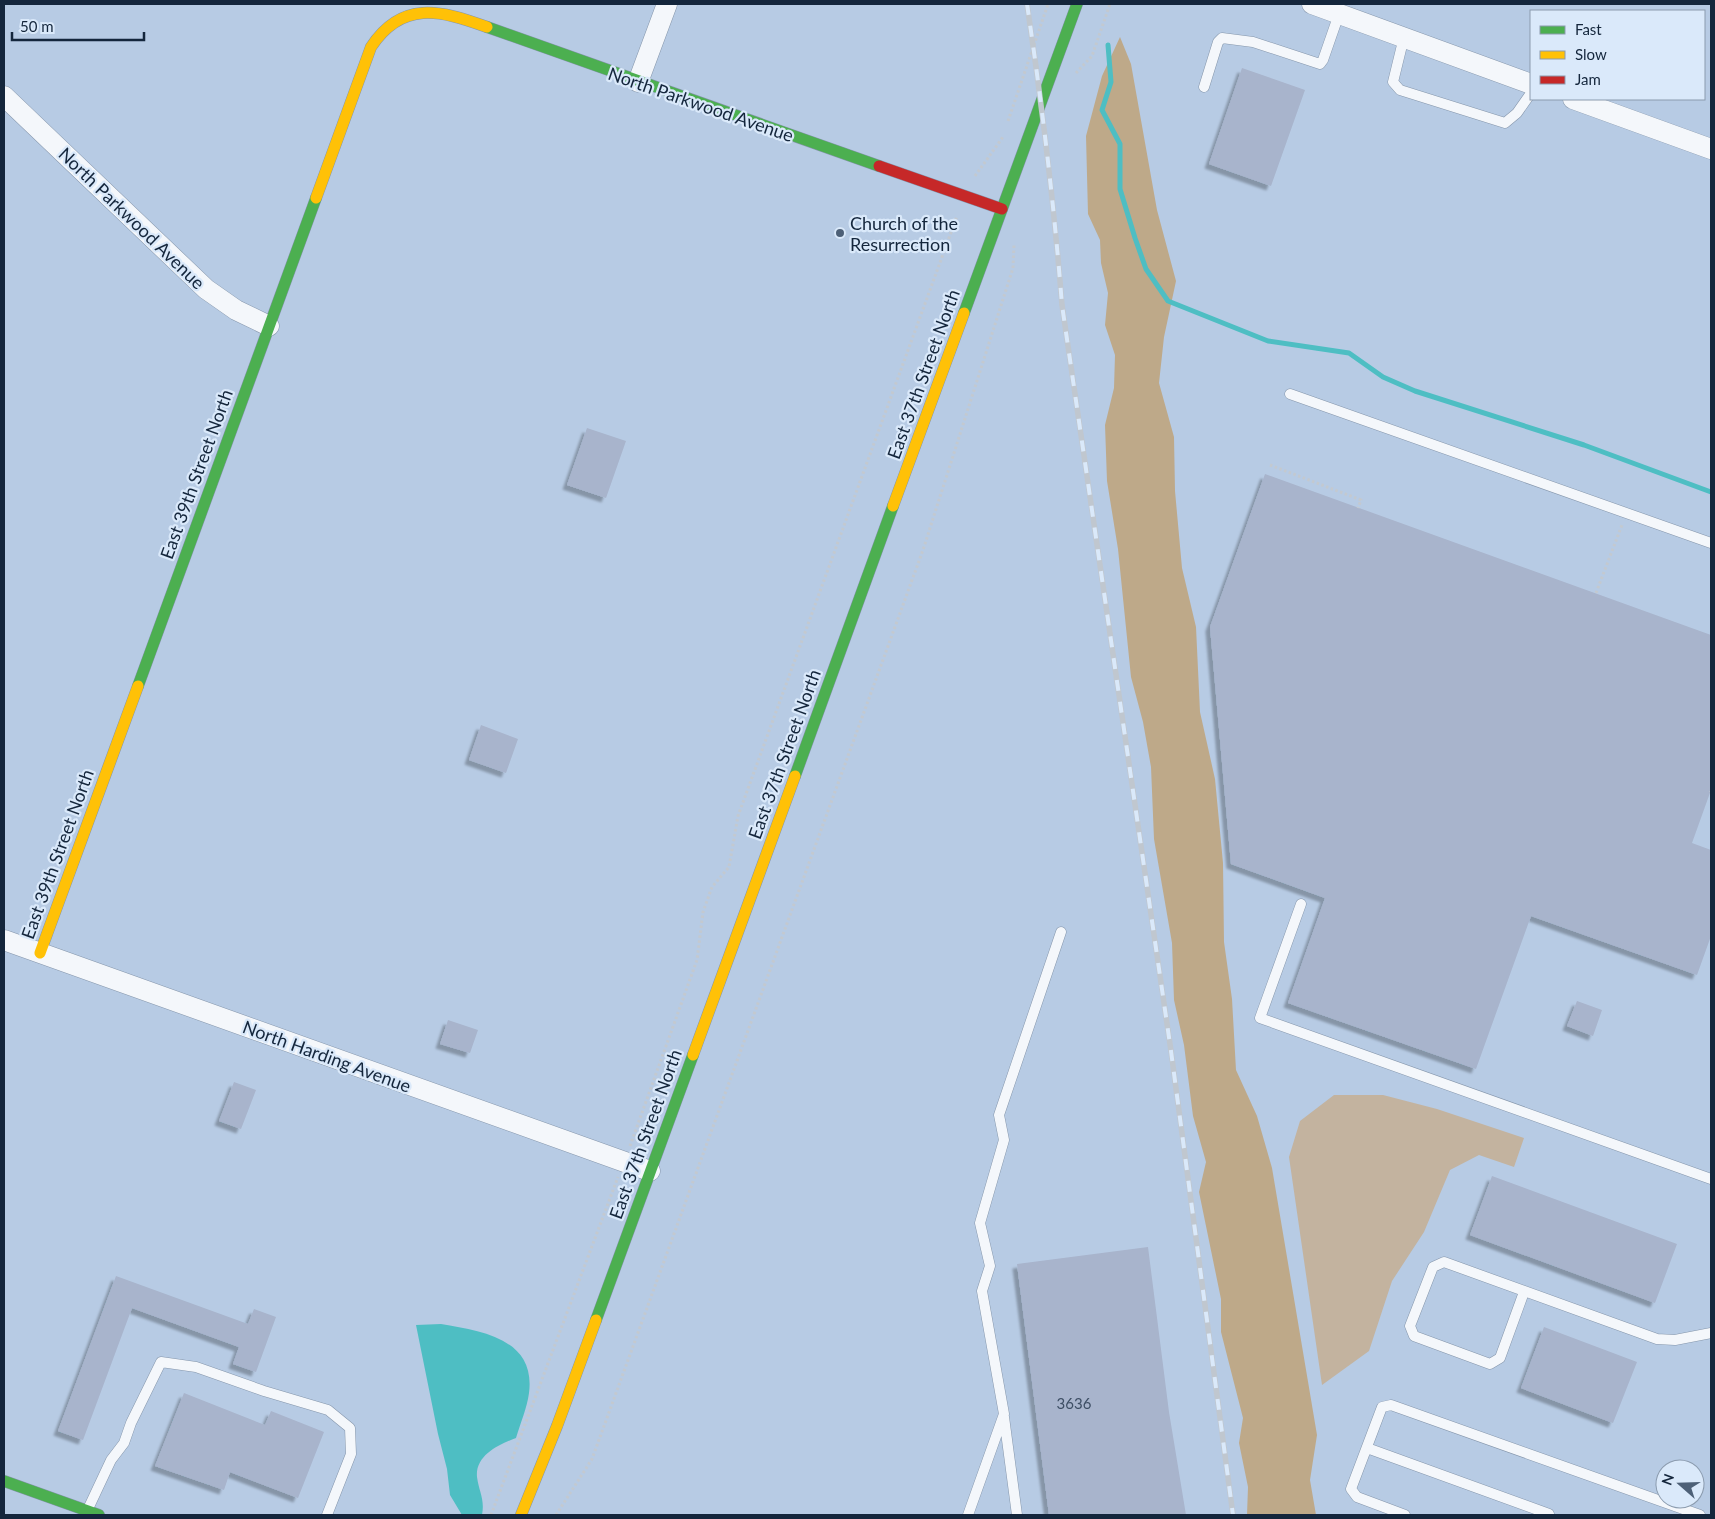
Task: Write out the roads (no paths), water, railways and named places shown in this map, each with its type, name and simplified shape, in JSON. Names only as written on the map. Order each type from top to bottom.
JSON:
[{"type":"main road","name":"East 37th Street North","points":[[521,1515],[557,1426],[1077,4]]},
{"type":"main road","name":"North Parkwood Avenue","points":[[400,16],[424,9],[442,11],[638,82],[1002,209]]},
{"type":"main road","name":"East 39th Street North","points":[[40,953],[371,47],[387,25],[400,16]]},
{"type":"main road","points":[[4,1482],[99,1515]]},
{"type":"street","points":[[638,82],[668,4]]},
{"type":"street","points":[[1312,4],[1530,84]]},
{"type":"street","name":"North Parkwood Avenue","points":[[4,96],[206,289],[236,310],[269,326]]},
{"type":"street","points":[[1576,100],[1711,149]]},
{"type":"street","name":"North Harding Avenue","points":[[4,940],[650,1171]]},
{"type":"lane","points":[[1204,87],[1218,42],[1222,38],[1253,42],[1320,64],[1339,14]]},
{"type":"lane","points":[[1404,38],[1393,82],[1400,90],[1505,124],[1517,113],[1530,94]]},
{"type":"lane","points":[[1290,394],[1711,543]]},
{"type":"lane","points":[[1301,904],[1260,1018],[1711,1179]]},
{"type":"lane","points":[[1017,1515],[1004,1414],[982,1291],[990,1266],[980,1223],[1004,1140],[999,1114],[1061,932]]},
{"type":"lane","points":[[1524,1292],[1500,1358],[1490,1364],[1414,1336],[1410,1326],[1433,1267],[1444,1262],[1657,1340],[1675,1340],[1711,1333]]},
{"type":"lane","points":[[87,1511],[111,1460],[124,1443],[131,1423],[161,1362],[196,1367],[264,1391],[328,1410],[350,1428],[351,1454],[328,1515]]},
{"type":"lane","points":[[1405,1515],[1357,1497],[1351,1489],[1382,1407],[1391,1405],[1700,1515]]},
{"type":"lane","points":[[968,1515],[1004,1414]]},
{"type":"lane","points":[[1367,1448],[1550,1515]]},
{"type":"waterway","points":[[1108,45],[1111,82],[1102,110],[1120,144],[1120,189],[1146,269],[1168,301],[1268,341],[1349,353],[1383,377],[1415,391],[1584,445],[1711,492]]},
{"type":"railway","points":[[1027,4],[1047,154],[1062,305],[1171,1051],[1233,1515]]},
{"type":"place","name":"Church of the Resurrection","points":[[840,233]]}]
